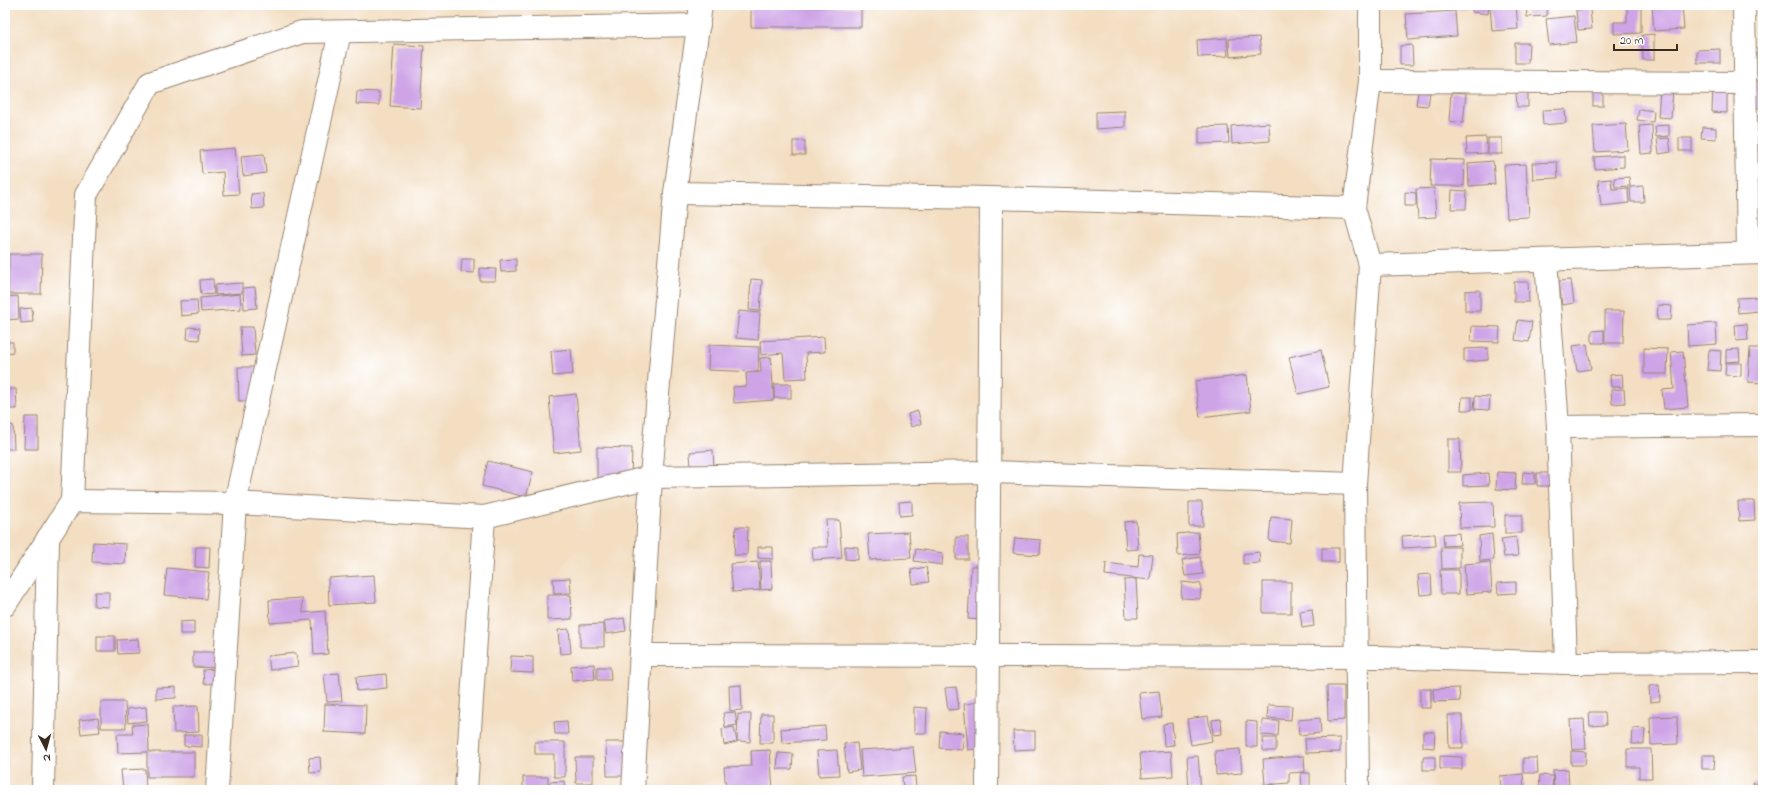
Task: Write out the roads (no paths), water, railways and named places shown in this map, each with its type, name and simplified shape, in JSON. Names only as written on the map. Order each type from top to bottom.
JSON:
[{"type":"street","points":[[1358,790],[1356,484],[1370,265],[1354,208],[1370,81],[1370,5]]},
{"type":"street","points":[[1370,265],[1756,253],[1745,83],[1744,5]]},
{"type":"street","points":[[5,605],[72,502],[86,195],[150,83],[302,32],[340,32],[700,15],[675,193],[651,477],[633,790]]},
{"type":"street","points":[[218,790],[235,503],[340,32]]},
{"type":"street","points":[[1370,81],[1745,83]]},
{"type":"street","points":[[675,193],[991,198],[1354,208]]},
{"type":"street","points":[[987,790],[991,198]]},
{"type":"street","points":[[1546,260],[1558,427],[1566,663]]},
{"type":"street","points":[[1558,427],[1763,425]]},
{"type":"street","points":[[72,502],[235,503],[484,517],[651,477],[990,472],[1356,484]]},
{"type":"street","points":[[466,790],[484,517]]},
{"type":"street","points":[[43,790],[48,538]]},
{"type":"street","points":[[641,655],[1357,657],[1566,663],[1763,662]]}]
